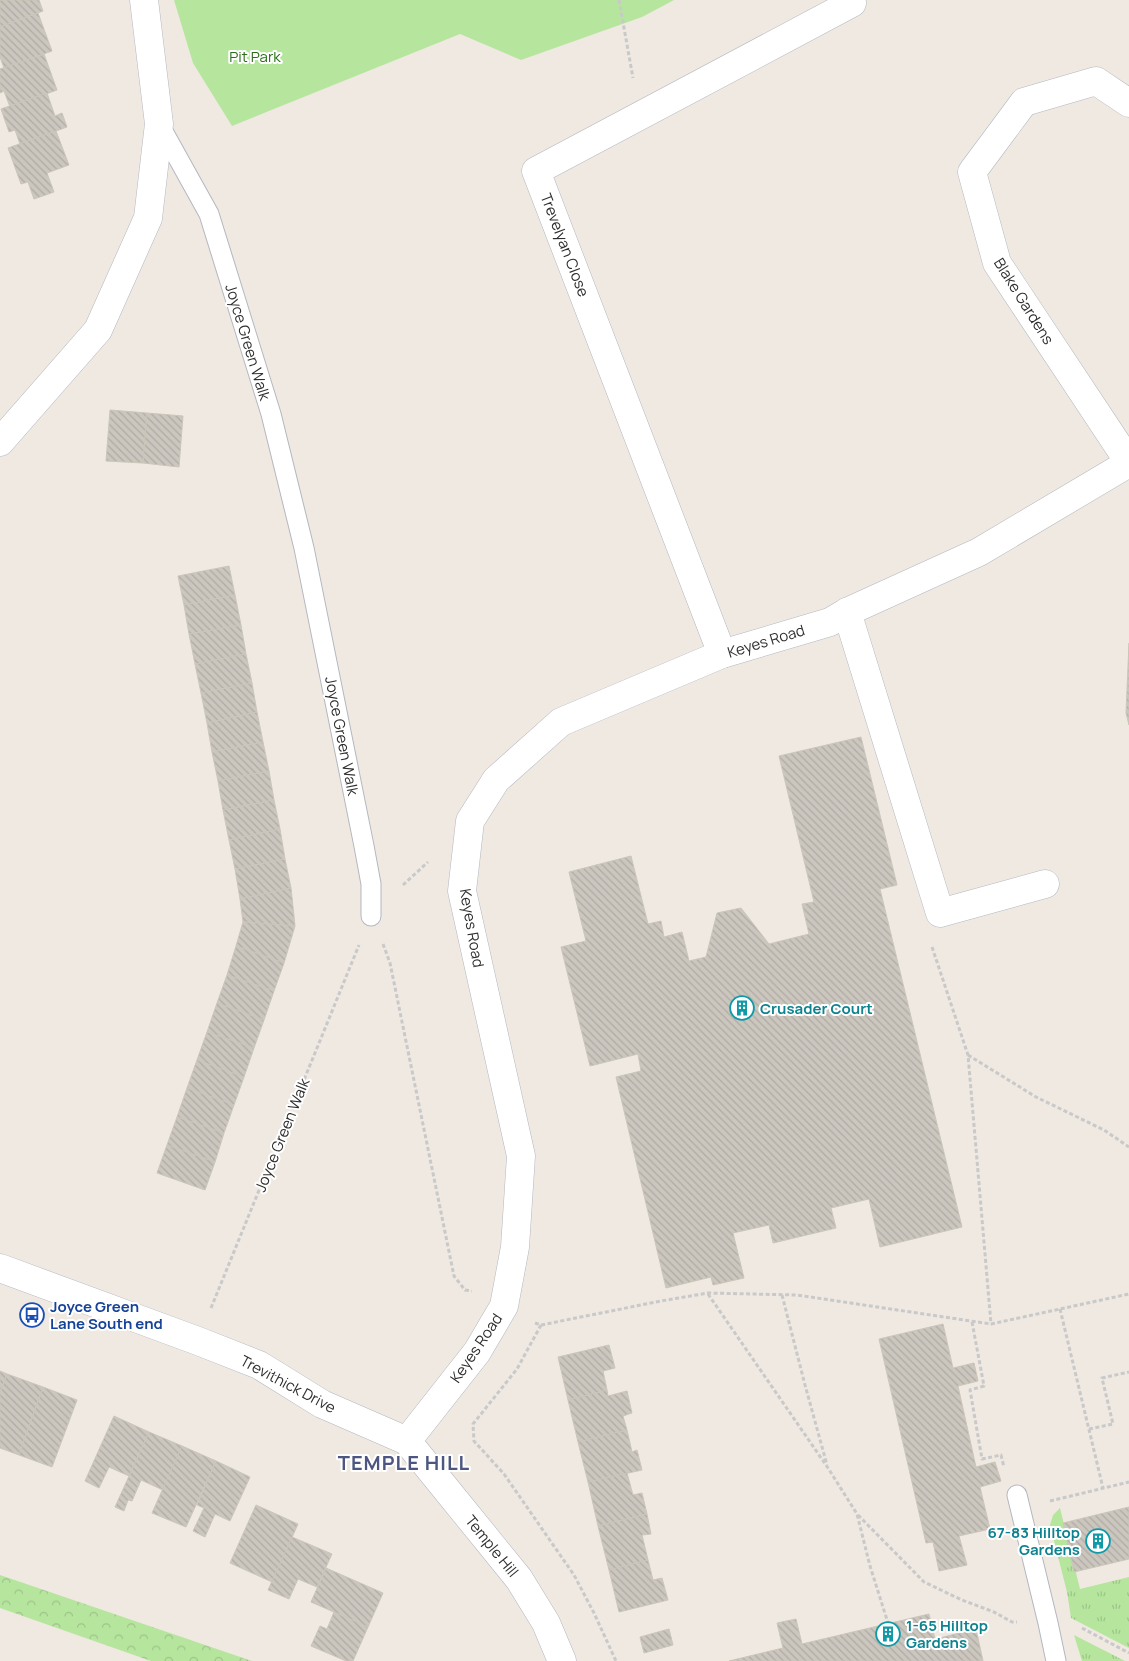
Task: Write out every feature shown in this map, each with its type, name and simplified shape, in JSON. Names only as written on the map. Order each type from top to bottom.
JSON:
[{"type":"street","points":[[0,442],[98,330],[148,218],[159,124],[144,0]]},
{"type":"street","name":"Trevelyan Close","points":[[722,654],[536,170],[852,3]]},
{"type":"street","name":"Blake Gardens","points":[[1129,103],[1096,81],[1024,102],[972,172],[996,263],[1129,462]]},
{"type":"street","name":"Keyes Road","points":[[407,1441],[477,1352],[504,1306],[515,1247],[520,1156],[462,891],[470,821],[496,780],[561,722],[722,654],[830,622],[847,612],[979,552],[1129,462]]},
{"type":"street","points":[[847,612],[940,913],[1045,884]]},
{"type":"street","name":"Trevithick Drive","points":[[0,1268],[258,1365],[322,1404],[407,1441]]},
{"type":"street","name":"Temple Hill","points":[[407,1441],[519,1580],[546,1623],[562,1661]]},
{"type":"lane","name":"Joyce Green Walk","points":[[159,124],[209,214],[281,450],[304,548],[364,846],[371,884],[371,916]]},
{"type":"lane","points":[[1017,1495],[1056,1661]]},
{"type":"path","points":[[619,0],[640,116]]},
{"type":"path","points":[[470,821],[371,916],[390,963],[454,1276],[465,1290],[487,1295],[504,1306]]},
{"type":"path","name":"Joyce Green Walk","points":[[198,1341],[371,916]]},
{"type":"path","points":[[932,945],[968,1055],[991,1324]]},
{"type":"path","points":[[968,1055],[1036,1097],[1104,1130],[1129,1147]]},
{"type":"path","points":[[708,1294],[828,1468],[857,1514],[924,1582],[962,1600],[994,1612],[1012,1622],[1048,1623],[1064,1618],[1129,1653]]},
{"type":"path","points":[[616,1661],[574,1574],[504,1474],[474,1441],[473,1424],[517,1369],[541,1326],[661,1301],[708,1294],[797,1295],[991,1324],[1129,1294]]},
{"type":"path","points":[[782,1295],[828,1468]]},
{"type":"path","points":[[1060,1309],[1103,1488],[1129,1482]]},
{"type":"path","points":[[972,1322],[984,1386],[970,1390],[982,1459],[1001,1455],[1004,1471]]},
{"type":"path","points":[[1090,1429],[1113,1424],[1102,1378],[1129,1372]]},
{"type":"path","points":[[857,1514],[870,1566],[888,1622]]},
{"type":"green space","name":"Pit Park","points":[[174,0],[674,0],[642,17],[521,60],[460,34],[232,126],[193,63]]},
{"type":"green space","points":[[1060,1508],[1080,1589],[1129,1577],[1129,1648],[1071,1618],[1067,1592],[1050,1525],[1053,1515]]},
{"type":"green space","points":[[0,1575],[252,1661],[151,1661],[0,1608]]},
{"type":"green space","points":[[1074,1635],[1125,1661],[1082,1661]]},
{"type":"building","points":[[0,0],[39,0],[43,11],[0,27]]},
{"type":"building","points":[[38,13],[52,51],[4,68],[0,57],[0,27]]},
{"type":"building","points":[[44,54],[57,90],[10,107],[4,91],[0,93],[0,69]]},
{"type":"building","points":[[47,93],[55,116],[62,113],[67,127],[20,144],[15,130],[9,132],[1,109]]},
{"type":"building","points":[[56,131],[69,165],[47,173],[54,192],[34,199],[28,182],[21,184],[8,148]]},
{"type":"building","points":[[110,410],[147,413],[143,463],[106,461]]},
{"type":"building","points":[[147,413],[183,416],[179,467],[143,463]]},
{"type":"building","points":[[229,566],[235,595],[184,605],[178,576]]},
{"type":"building","points":[[235,595],[241,625],[189,634],[184,605]]},
{"type":"building","points":[[241,625],[246,654],[195,664],[189,634]]},
{"type":"building","points":[[1129,643],[1129,725],[1126,713]]},
{"type":"building","points":[[246,654],[252,683],[201,693],[195,664]]},
{"type":"building","points":[[252,683],[257,712],[207,723],[201,693]]},
{"type":"building","points":[[257,712],[263,742],[212,752],[207,723]]},
{"type":"building","name":"Crusader Court","points":[[861,737],[897,885],[880,889],[962,1227],[880,1247],[869,1199],[831,1208],[836,1228],[773,1243],[769,1225],[733,1233],[744,1278],[713,1285],[711,1277],[666,1288],[616,1077],[641,1071],[638,1054],[590,1066],[561,947],[586,941],[569,872],[631,856],[648,924],[661,921],[664,937],[682,932],[689,961],[706,957],[717,913],[741,908],[769,944],[809,934],[802,904],[814,902],[779,756]]},
{"type":"building","points":[[263,742],[269,771],[218,781],[212,752]]},
{"type":"building","points":[[269,771],[274,800],[223,810],[218,781]]},
{"type":"building","points":[[274,800],[280,829],[229,840],[223,810]]},
{"type":"building","points":[[280,829],[285,859],[235,869],[229,840]]},
{"type":"building","points":[[285,859],[291,888],[240,899],[235,869]]},
{"type":"building","points":[[291,888],[295,926],[243,922],[240,899]]},
{"type":"building","points":[[243,922],[295,926],[284,963],[236,946]]},
{"type":"building","points":[[236,946],[284,963],[274,991],[227,975]]},
{"type":"building","points":[[227,975],[274,991],[264,1020],[217,1003]]},
{"type":"building","points":[[217,1003],[264,1020],[254,1048],[207,1032]]},
{"type":"building","points":[[207,1032],[254,1048],[244,1077],[197,1060]]},
{"type":"building","points":[[197,1060],[244,1077],[234,1105],[187,1088]]},
{"type":"building","points":[[187,1088],[234,1105],[224,1133],[177,1117]]},
{"type":"building","points":[[177,1117],[224,1133],[215,1162],[167,1145]]},
{"type":"building","points":[[167,1145],[215,1162],[205,1190],[157,1173]]},
{"type":"building","points":[[943,1324],[953,1368],[974,1363],[978,1381],[958,1386],[976,1467],[995,1462],[1001,1481],[980,1487],[990,1529],[959,1536],[967,1565],[939,1571],[933,1542],[926,1543],[879,1339]]},
{"type":"building","points":[[609,1345],[615,1368],[603,1371],[607,1390],[568,1400],[558,1357]]},
{"type":"building","points":[[0,1371],[7,1374],[0,1393]]},
{"type":"building","points":[[7,1374],[43,1387],[19,1455],[0,1448],[0,1393]]},
{"type":"building","points":[[43,1387],[77,1400],[52,1467],[19,1455]]},
{"type":"building","points":[[607,1390],[608,1396],[627,1391],[632,1413],[623,1416],[627,1430],[578,1442],[568,1400]]},
{"type":"building","points":[[114,1416],[149,1432],[129,1476],[109,1467],[99,1488],[85,1481]]},
{"type":"building","points":[[627,1430],[632,1452],[637,1450],[642,1470],[588,1482],[578,1442]]},
{"type":"building","points":[[149,1432],[182,1446],[163,1490],[141,1480],[132,1501],[128,1500],[124,1511],[115,1507]]},
{"type":"building","points":[[182,1446],[216,1461],[186,1527],[152,1513]]},
{"type":"building","points":[[216,1461],[250,1477],[230,1521],[215,1514],[205,1537],[193,1531],[204,1508],[197,1505]]},
{"type":"building","points":[[627,1473],[633,1495],[642,1493],[647,1514],[598,1526],[588,1482]]},
{"type":"building","points":[[256,1505],[298,1524],[272,1582],[230,1563]]},
{"type":"building","name":"67-83 Hilltop Gardens","points":[[1129,1507],[1129,1559],[1074,1572],[1063,1523]]},
{"type":"building","points":[[647,1514],[651,1534],[642,1535],[648,1560],[609,1570],[598,1526]]},
{"type":"building","points":[[292,1537],[332,1554],[317,1587],[298,1579],[289,1599],[268,1590]]},
{"type":"building","points":[[648,1560],[653,1580],[662,1578],[668,1600],[619,1612],[609,1570]]},
{"type":"building","points":[[326,1568],[383,1593],[368,1627],[311,1602]]},
{"type":"building","points":[[334,1612],[368,1627],[353,1661],[346,1661],[311,1646],[320,1626],[327,1629]]},
{"type":"building","name":"1-65 Hilltop Gardens","points":[[929,1614],[935,1639],[976,1629],[983,1661],[729,1661],[783,1648],[777,1623],[796,1619],[802,1644]]},
{"type":"building","points":[[669,1629],[673,1645],[644,1653],[640,1637]]},
{"type":"place","name":"Crusader Court","points":[[742,1008]]},
{"type":"place","name":"Joyce Green Lane South end","points":[[32,1315]]},
{"type":"place","name":"67-83 Hilltop Gardens","points":[[1098,1541]]},
{"type":"place","name":"1-65 Hilltop Gardens","points":[[888,1634]]},
{"type":"district","name":"TEMPLE HILL","points":[[404,1462]]}]
